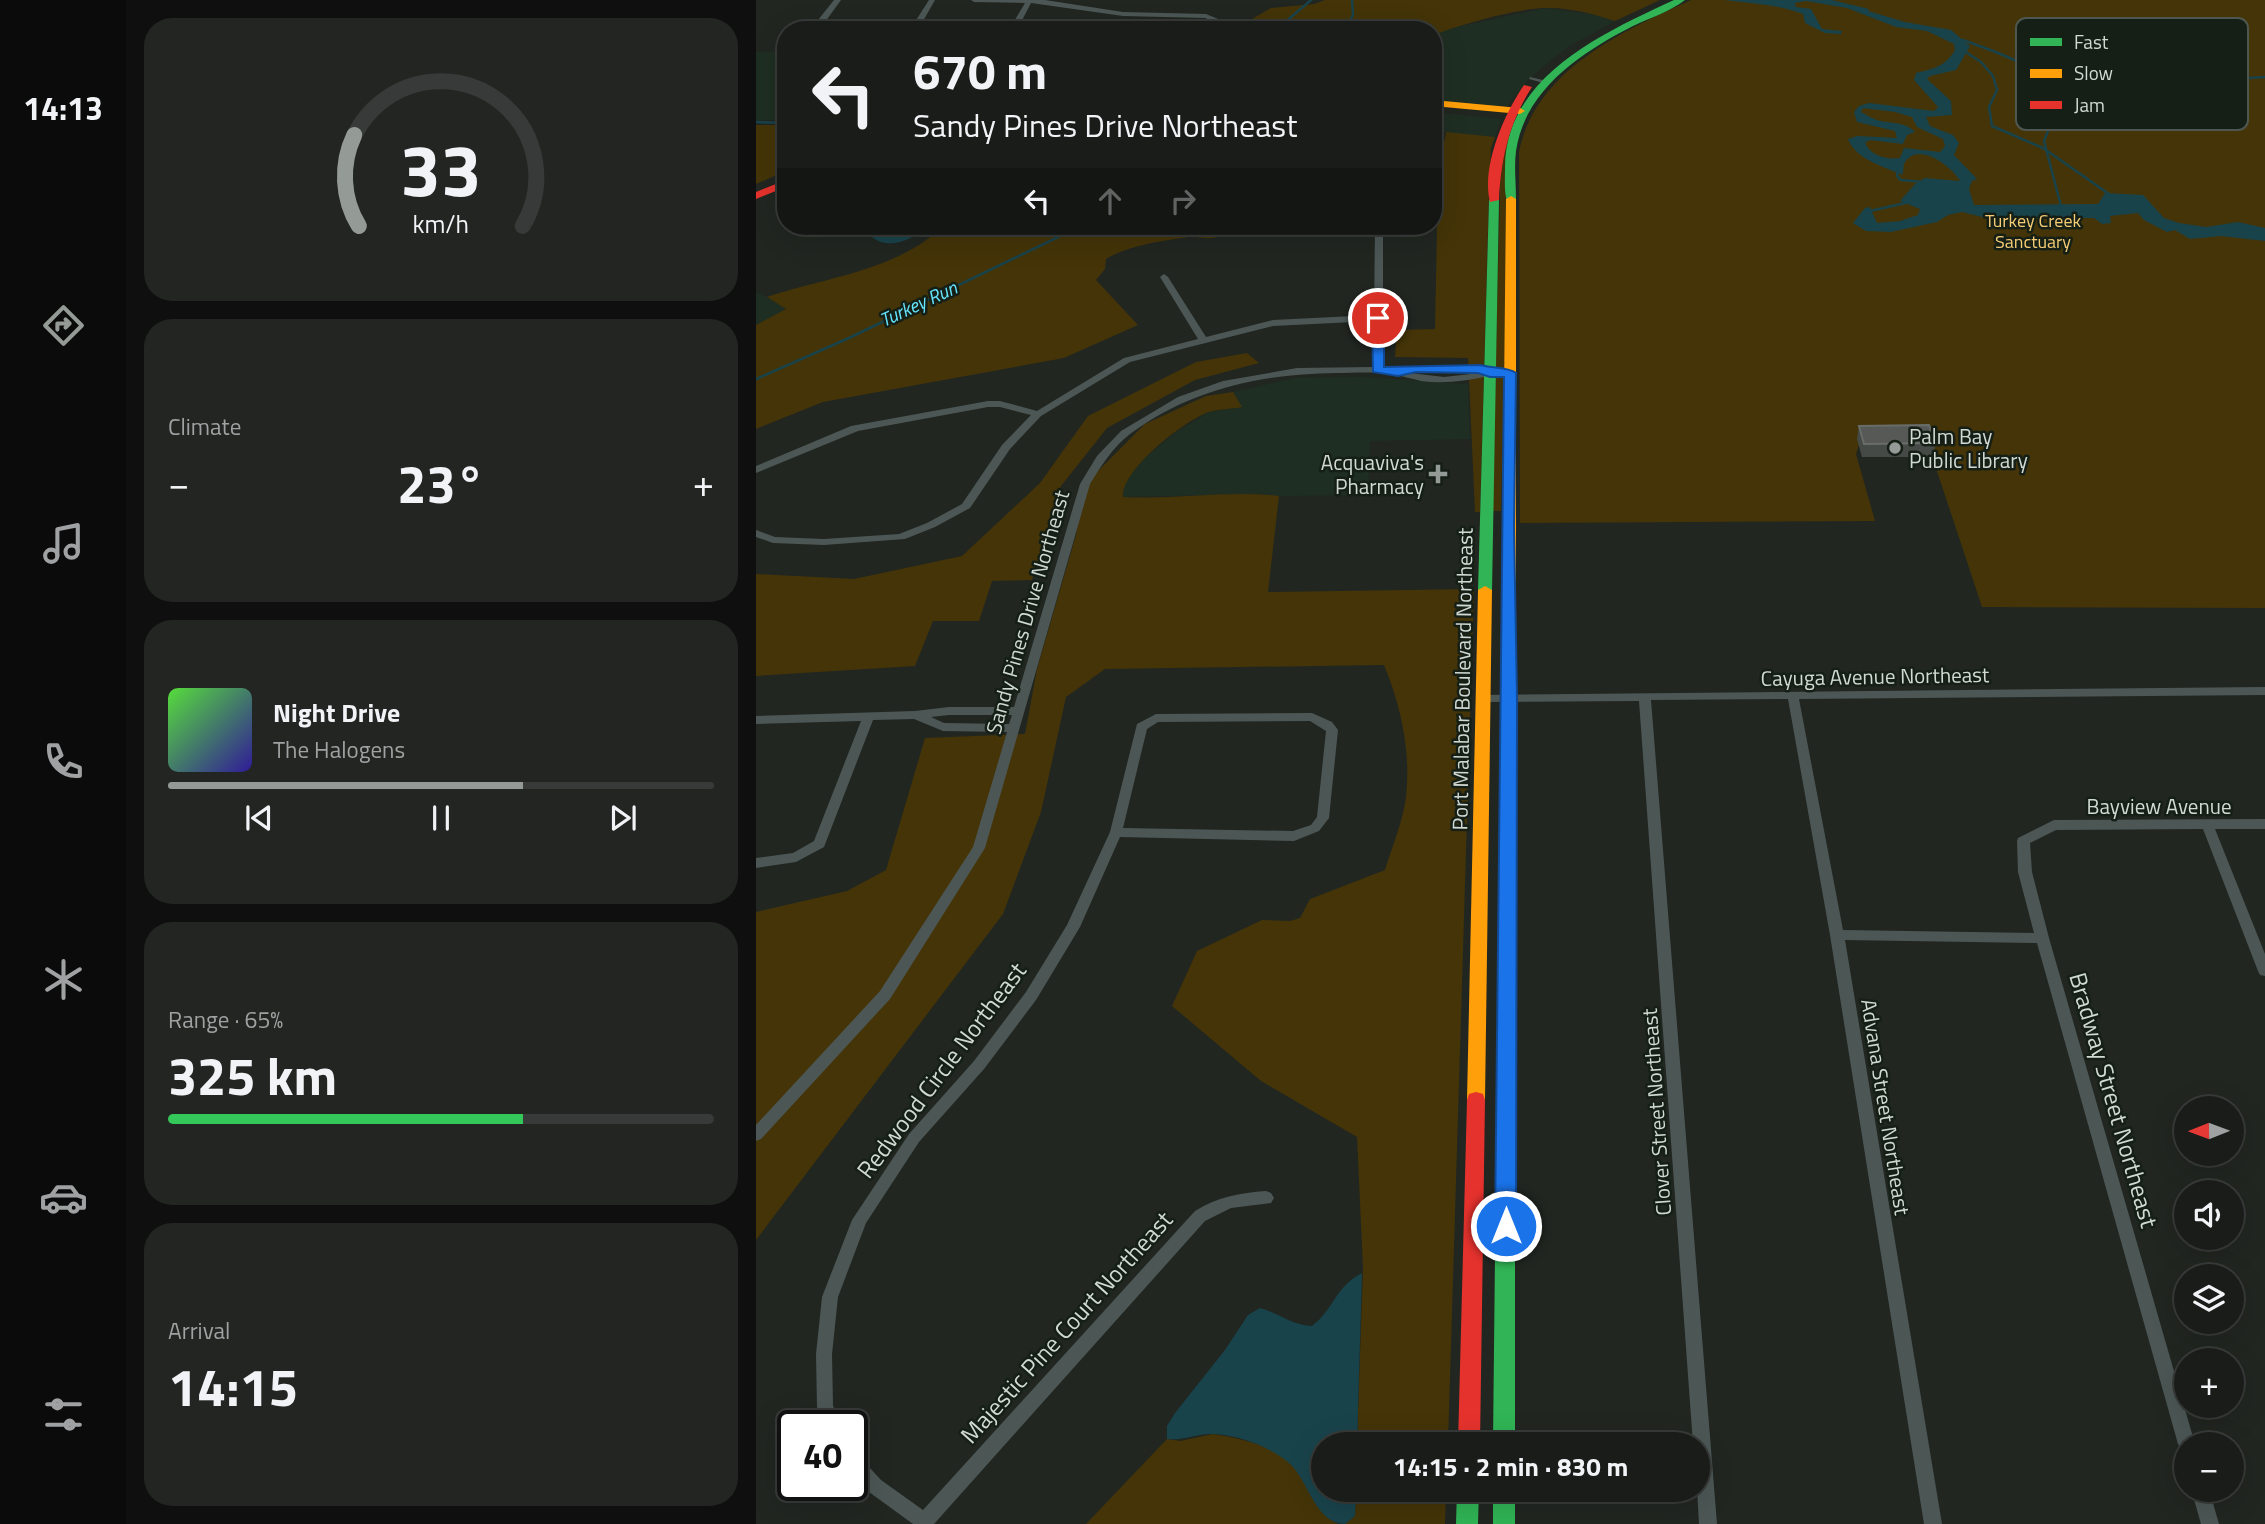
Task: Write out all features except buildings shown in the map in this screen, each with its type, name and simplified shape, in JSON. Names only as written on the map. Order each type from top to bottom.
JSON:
[{"type":"street","points":[[822,21],[838,0]]},
{"type":"street","points":[[919,21],[932,0]]},
{"type":"street","points":[[974,0],[1029,1],[1123,14],[1206,16],[1218,21]]},
{"type":"street","name":"Port Malabar Boulevard Northeast","points":[[1469,1432],[1496,148],[1515,115],[1540,81],[1579,49],[1665,0]]},
{"type":"street","name":"Port Malabar Boulevard Northeast","points":[[1579,49],[1681,0]]},
{"type":"street","points":[[1018,21],[1029,1]]},
{"type":"street","points":[[1442,104],[1515,115]]},
{"type":"street","points":[[1442,111],[1515,115]]},
{"type":"street","name":"Port Malabar Boulevard Northeast","points":[[1504,1432],[1511,148],[1515,115]]},
{"type":"street","points":[[756,188],[777,179]]},
{"type":"street","points":[[756,197],[777,187]]},
{"type":"street","points":[[1378,370],[1379,235]]},
{"type":"street","points":[[1164,277],[1203,340]]},
{"type":"street","points":[[756,533],[773,540],[846,542],[887,539],[915,531],[966,506],[1006,447],[1038,414],[1127,360],[1273,323],[1378,318]]},
{"type":"street","name":"Sandy Pines Drive Northeast","points":[[756,1135],[885,995],[979,848],[1085,484],[1101,458],[1125,433],[1181,399],[1223,384],[1297,371],[1378,370],[1428,379],[1480,377],[1490,373]]},
{"type":"street","points":[[1490,373],[1510,373]]},
{"type":"street","points":[[756,470],[843,432],[866,425],[988,404],[1000,404],[1038,414]]},
{"type":"street","points":[[1485,587],[1508,586]]},
{"type":"street","name":"Cayuga Avenue Northeast","points":[[1484,698],[2265,691]]},
{"type":"street","name":"Clover Street Northeast","points":[[1645,697],[1708,1524]]},
{"type":"street","name":"Advana Street Northeast","points":[[1793,697],[1837,935],[1933,1524]]},
{"type":"street","points":[[959,727],[964,711]]},
{"type":"street","points":[[756,720],[1018,711]]},
{"type":"street","points":[[915,715],[943,727],[1013,727]]},
{"type":"street","points":[[756,863],[796,857],[819,844],[868,717]]},
{"type":"street","name":"Redwood Circle Northeast","points":[[826,1410],[824,1367],[830,1297],[860,1220],[914,1138],[979,1065],[1031,996],[1073,927],[1115,832],[1139,732],[1156,718],[1312,717],[1332,730],[1323,818],[1315,828],[1294,836],[1115,832]]},
{"type":"street","name":"Bayview Avenue","points":[[2054,825],[2265,824]]},
{"type":"street","name":"Bradway Street Northeast","points":[[2054,825],[2023,841],[2025,872],[2184,1432]]},
{"type":"street","points":[[2208,826],[2265,971]]},
{"type":"street","points":[[1837,935],[2042,938]]},
{"type":"street","name":"Majestic Pine Court Northeast","points":[[923,1522],[1199,1216],[1214,1206],[1232,1200],[1266,1198]]},
{"type":"street","points":[[868,1478],[923,1522]]},
{"type":"street","points":[[1468,1502],[1468,1524]]},
{"type":"street","points":[[1504,1502],[1504,1524]]},
{"type":"street","points":[[2204,1502],[2210,1524]]},
{"type":"shaded area","points":[[1546,8],[1597,15],[1615,21],[1551,60],[1529,79],[1506,108],[1442,102],[1442,32]]},
{"type":"shaded area","points":[[756,52],[777,52],[777,120],[756,120]]},
{"type":"shaded area","points":[[1442,113],[1501,119],[1495,137],[1442,132]]},
{"type":"shaded area","points":[[756,292],[767,297],[786,309],[756,325]]},
{"type":"shaded area","points":[[1361,377],[1468,384],[1470,439],[1370,441],[1368,495],[1123,497],[1122,488],[1141,461],[1176,432],[1209,412],[1241,407],[1233,392],[1295,378]]},
{"type":"green space","points":[[1325,0],[1660,0],[1615,21],[1581,12],[1545,8],[1519,11],[1442,32],[1442,21],[1252,19],[1271,8],[1314,4]]},
{"type":"green space","name":"Turkey Creek Sanctuary","points":[[1691,0],[2265,0],[2265,608],[1982,607],[1924,432],[1862,435],[1856,454],[1875,521],[1520,523],[1519,152],[1528,123],[1543,98],[1563,76],[1611,40]]},
{"type":"green space","points":[[756,125],[777,125],[777,175],[756,184]]},
{"type":"green space","points":[[1446,132],[1495,137],[1491,148],[1489,192],[1480,512],[1475,512],[1468,358],[1395,357],[1397,330],[1435,329],[1437,235],[1442,235],[1442,154]]},
{"type":"green space","points":[[1505,136],[1510,136],[1501,511],[1492,511],[1501,148]]},
{"type":"green space","points":[[932,235],[1224,235],[1208,238],[1194,236],[1148,244],[1106,259],[1105,269],[1096,280],[1138,325],[1064,358],[823,402],[756,429],[756,325],[786,309],[767,297],[883,263]]},
{"type":"green space","points":[[1247,353],[1259,363],[1195,380],[1107,428],[1061,486],[1032,580],[992,581],[979,621],[933,621],[915,666],[756,676],[756,574],[854,579],[962,556],[1040,483],[1088,416],[1196,362]]},
{"type":"green space","points":[[1233,392],[1242,407],[1209,412],[1171,435],[1132,473],[1123,497],[1240,494],[1279,496],[1268,592],[1474,589],[1448,1432],[1357,1432],[1363,1268],[1357,1137],[1261,1081],[1172,1006],[1197,951],[1262,920],[1290,921],[1300,918],[1310,899],[1385,870],[1406,797],[1407,763],[1403,730],[1384,665],[1105,669],[1066,697],[1041,812],[1003,914],[756,1240],[756,912],[847,891],[886,870],[925,738],[1025,734],[1037,669],[1076,535],[1085,484],[1145,424],[1206,396]]},
{"type":"green space","points":[[1213,1434],[1254,1443],[1274,1451],[1297,1470],[1311,1494],[1311,1502],[1316,1502],[1338,1524],[1086,1524],[1167,1439],[1180,1441]]},
{"type":"green space","points":[[1356,1502],[1446,1502],[1445,1524],[1345,1524],[1355,1516]]},
{"type":"water","points":[[1725,0],[1832,0],[1905,22],[1951,30],[1970,46],[1956,70],[1927,79],[1951,101],[1952,115],[1926,117],[1930,126],[1953,135],[1959,143],[1954,155],[1977,179],[1972,181],[1969,189],[1974,205],[2098,204],[2105,193],[2143,195],[2164,218],[2206,227],[2238,222],[2265,228],[2265,241],[2221,236],[2190,239],[2175,230],[2167,232],[2144,220],[2138,213],[2110,216],[2111,223],[2102,224],[2094,218],[1986,218],[1962,212],[1948,215],[1937,222],[1891,232],[1866,231],[1853,223],[1865,208],[1870,207],[1877,223],[1900,221],[1918,215],[1920,209],[1900,201],[1915,184],[1925,178],[1960,181],[1942,163],[1917,154],[1904,164],[1902,175],[1864,157],[1848,139],[1857,136],[1897,138],[1895,131],[1857,122],[1854,112],[1859,106],[1869,103],[1934,111],[1938,107],[1914,80],[1916,73],[1943,63],[1955,50],[1954,44],[1927,31],[1896,27],[1847,8],[1806,1],[1795,3],[1796,7],[1811,9],[1822,29],[1842,31],[1841,34],[1825,33],[1805,23],[1803,14],[1774,6]],"holes":[[[1863,108],[1912,117],[1917,127],[1943,139],[1945,146],[1940,152],[1904,148],[1900,158],[1885,158],[1875,154],[1865,143],[1870,140],[1903,144],[1907,135],[1915,132],[1907,126],[1877,120],[1861,112]]]},
{"type":"water","points":[[870,235],[914,235],[896,243],[875,239]]},
{"type":"water","points":[[1362,1273],[1357,1432],[1311,1432],[1311,1495],[1289,1463],[1254,1443],[1214,1434],[1167,1439],[1167,1426],[1175,1413],[1225,1350],[1248,1315],[1260,1308],[1312,1326],[1353,1279]]},
{"type":"water","points":[[1315,1502],[1356,1502],[1355,1516],[1345,1524],[1326,1517]]},
{"type":"waterway","name":"Turkey Run","points":[[1286,21],[1311,0]]},
{"type":"waterway","points":[[1350,21],[1353,15],[1352,0]]},
{"type":"waterway","points":[[1963,40],[2016,61]]},
{"type":"waterway","points":[[1964,51],[1981,62],[1993,76],[1997,90],[1989,107],[1992,126],[2046,150]]},
{"type":"waterway","points":[[2248,78],[2265,77]]},
{"type":"waterway","points":[[756,122],[777,123]]},
{"type":"waterway","points":[[2046,150],[2044,141],[2048,130]]},
{"type":"waterway","points":[[2046,150],[2109,194]]},
{"type":"waterway","points":[[2046,150],[2062,210]]},
{"type":"waterway","points":[[1898,169],[1897,176],[1901,180],[1923,182]]},
{"type":"waterway","points":[[1870,211],[1910,202]]},
{"type":"waterway","name":"Turkey Run","points":[[756,379],[849,338],[1062,235]]},
{"type":"traffic: fast","points":[[1511,199],[1512,145],[1521,117],[1536,93],[1578,54],[1629,24],[1681,0]]},
{"type":"traffic: fast","points":[[1485,590],[1494,200]]},
{"type":"traffic: fast","points":[[1504,1432],[1506,1068]]},
{"type":"traffic: fast","points":[[1467,1524],[1468,1502]]},
{"type":"traffic: fast","points":[[1504,1502],[1504,1524]]},
{"type":"traffic: slow","points":[[1442,104],[1520,111]]},
{"type":"traffic: slow","points":[[1508,780],[1511,199]]},
{"type":"traffic: slow","points":[[1476,1100],[1485,590]]},
{"type":"traffic: jam","points":[[1494,200],[1501,140],[1511,114],[1527,87]]},
{"type":"traffic: jam","points":[[756,196],[777,187]]},
{"type":"traffic: jam","points":[[1506,1068],[1508,780]]},
{"type":"traffic: jam","points":[[1469,1432],[1476,1100]]},
{"type":"place","name":"Palm Bay Public Library","points":[[1895,448]]},
{"type":"place","name":"Acquaviva's Pharmacy","points":[[1438,474]]},
{"type":"route","points":[[1378,318],[1378,370],[1398,372],[1416,369],[1480,369],[1490,373],[1510,373],[1507,527],[1509,698],[1506,1226]]}]
